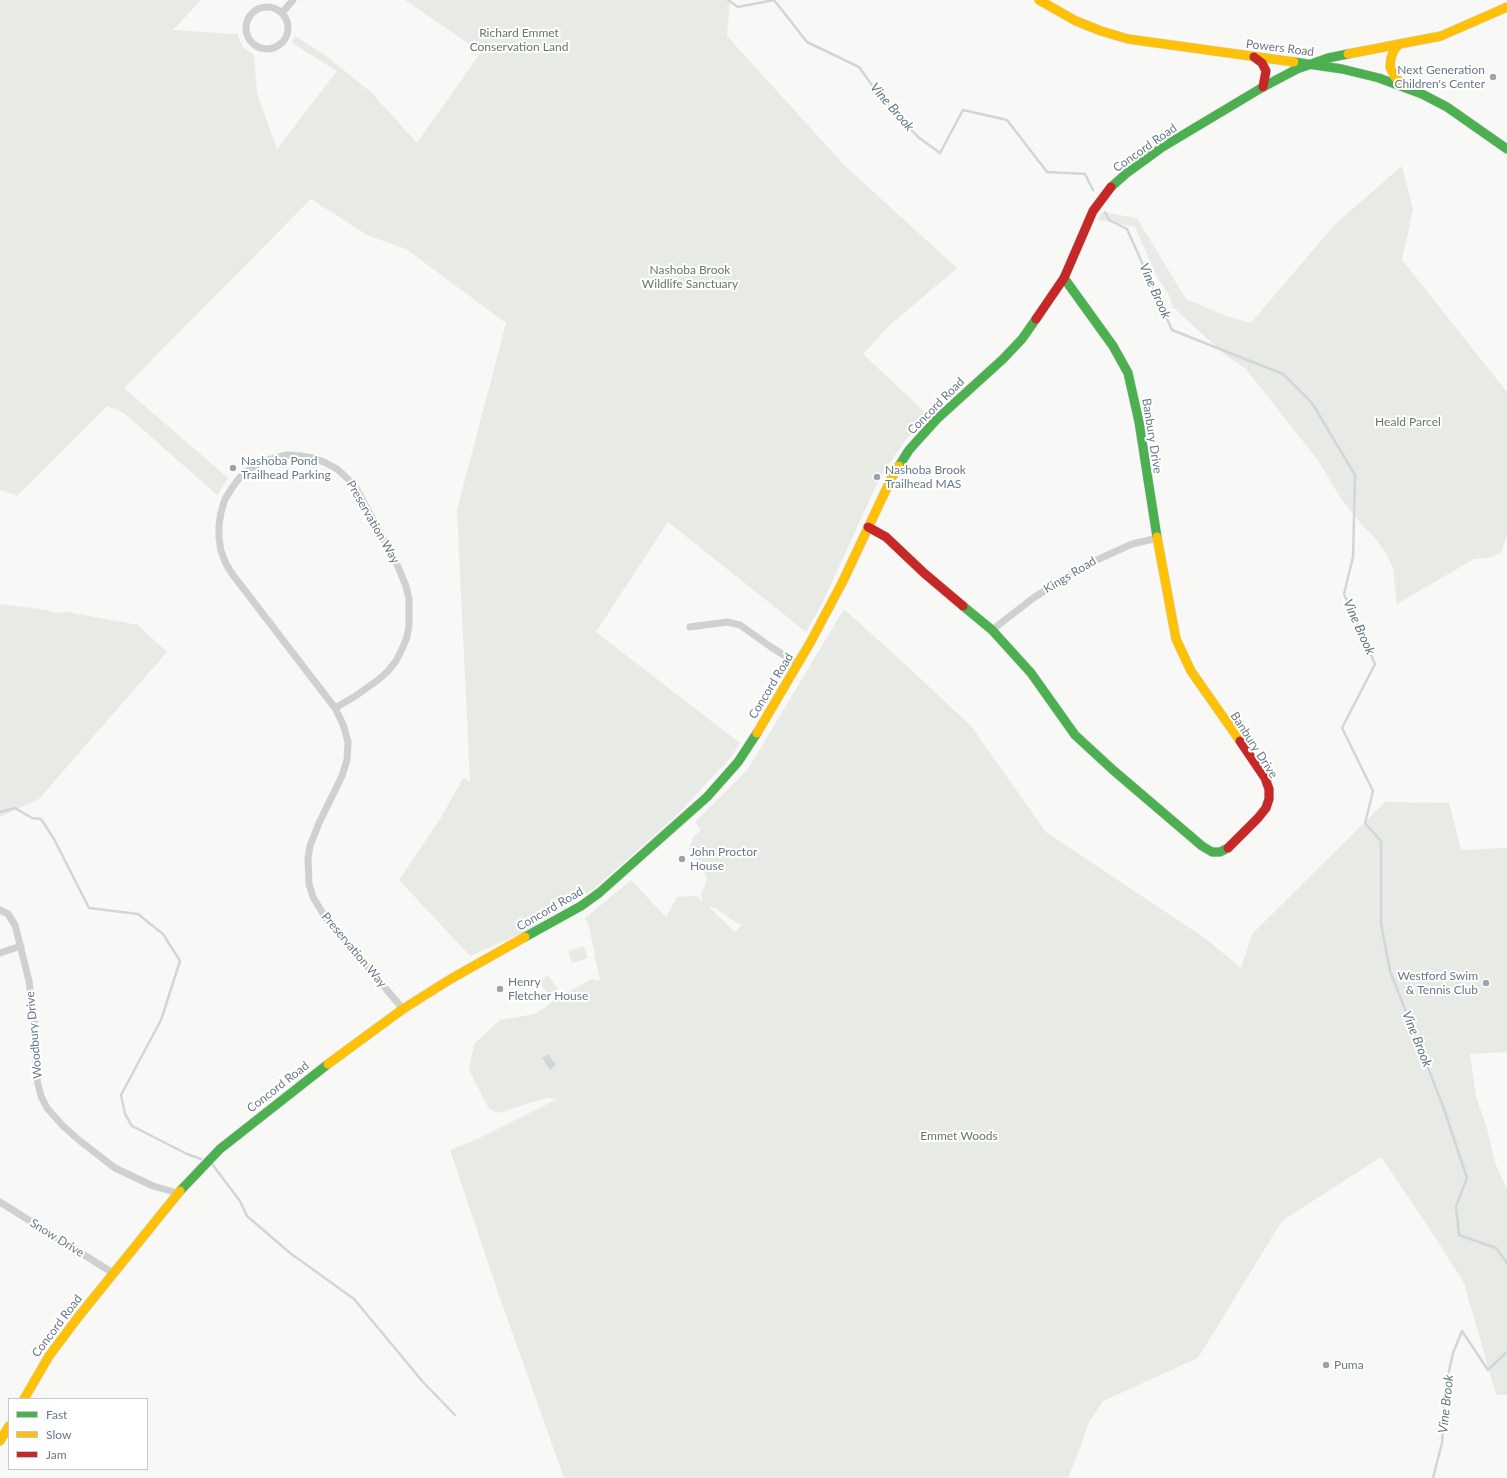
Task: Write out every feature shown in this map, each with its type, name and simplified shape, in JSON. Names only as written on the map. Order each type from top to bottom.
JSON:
[{"type":"main road","name":"Powers Road","points":[[1039,0],[1076,21],[1101,31],[1128,39],[1342,69],[1405,86],[1447,107],[1507,149]]},
{"type":"main road","name":"Concord Road","points":[[25,1398],[58,1343],[113,1273],[178,1193],[207,1161],[232,1138],[339,1055],[403,1009],[449,980],[581,906],[621,875],[707,797],[738,762],[798,664],[842,583],[892,477],[909,450],[937,419],[1003,359],[1022,339],[1064,278],[1093,211],[1112,186],[1128,172],[1161,148],[1263,87],[1298,69],[1328,58],[1441,36],[1507,7]]},
{"type":"main road","points":[[1399,44],[1394,50],[1390,67],[1395,77],[1405,86]]},
{"type":"main road","points":[[1254,57],[1262,63],[1266,71],[1263,87]]},
{"type":"main road","name":"Banbury Drive","points":[[868,527],[886,537],[924,573],[992,630],[1031,673],[1075,735],[1092,752],[1202,846],[1212,852],[1220,852],[1228,848],[1266,808],[1269,799],[1269,789],[1265,778],[1191,671],[1176,639],[1167,597],[1150,498],[1139,422],[1128,373],[1113,346],[1064,278]]},
{"type":"main road","points":[[0,1441],[8,1428]]},
{"type":"street","points":[[282,13],[293,0]]},
{"type":"street","points":[[267,6],[277,9],[282,13],[287,20],[288,30],[287,36],[281,44],[273,48],[266,49],[257,46],[252,42],[246,30],[247,21],[252,12],[258,8],[267,6]]},
{"type":"street","name":"Preservation Way","points":[[335,708],[378,680],[396,661],[402,650],[409,625],[410,612],[408,592],[396,562],[356,488],[348,478],[338,469],[314,458],[294,455],[274,458],[262,462],[240,477],[225,499],[219,525],[219,538],[222,551],[226,564],[233,575],[335,708],[346,733],[348,742],[347,760],[342,776],[316,828],[310,846],[308,864],[309,884],[313,897],[325,917],[403,1009]]},
{"type":"street","name":"Kings Road","points":[[992,630],[1032,599],[1078,570],[1108,554],[1132,544],[1158,538]]},
{"type":"street","points":[[690,627],[727,622],[740,625],[798,664]]},
{"type":"street","name":"Woodbury Drive","points":[[0,910],[8,914],[12,919],[21,946],[32,999],[37,1080],[41,1096],[47,1108],[63,1126],[115,1168],[153,1186],[178,1193]]},
{"type":"street","points":[[0,952],[21,946]]},
{"type":"street","name":"Snow Drive","points":[[0,1202],[113,1273]]},
{"type":"green space","name":"Nashoba Brook Wildlife Sanctuary","points":[[0,0],[201,0],[173,30],[237,34],[243,47],[254,55],[257,93],[277,149],[337,71],[292,43],[295,36],[325,55],[372,93],[417,143],[481,52],[405,0],[730,0],[727,36],[845,166],[957,268],[890,325],[863,354],[928,415],[905,441],[880,477],[822,604],[806,632],[668,522],[596,632],[740,743],[732,756],[677,815],[595,888],[527,931],[470,956],[399,880],[440,819],[464,777],[470,782],[457,510],[506,323],[406,249],[367,235],[311,199],[124,388],[228,478],[217,495],[124,413],[107,406],[17,496],[2,490],[0,491]]},
{"type":"green space","name":"Heald Parcel","points":[[1402,166],[1413,209],[1402,260],[1507,392],[1507,535],[1501,553],[1489,558],[1474,559],[1397,604],[1393,568],[1386,553],[1376,539],[1361,524],[1342,500],[1317,459],[1245,368],[1225,355],[1175,309],[1171,303],[1169,295],[1157,277],[1135,227],[1098,220],[1102,212],[1137,218],[1186,299],[1226,316],[1251,323],[1336,223]]},
{"type":"green space","points":[[0,604],[47,610],[56,613],[67,612],[138,625],[167,652],[39,799],[0,817]]},
{"type":"green space","name":"Emmet Woods","points":[[844,609],[971,726],[1046,832],[1206,939],[1241,968],[1252,934],[1385,802],[1449,803],[1461,850],[1507,848],[1507,1052],[1470,1054],[1476,1097],[1487,1128],[1495,1163],[1507,1189],[1507,1395],[1496,1395],[1464,1283],[1381,1157],[1282,1221],[1198,1358],[1103,1401],[1089,1422],[1068,1478],[564,1478],[501,1301],[450,1150],[477,1139],[557,1099],[546,1098],[498,1113],[489,1109],[469,1070],[474,1044],[500,1020],[535,1014],[558,998],[591,979],[600,981],[589,926],[585,918],[631,880],[666,917],[677,897],[696,896],[703,902],[701,894],[705,886],[707,876],[689,849],[694,836],[701,830],[695,822],[748,769]],"holes":[[[708,906],[717,909],[738,924],[742,924],[735,932]]]},
{"type":"green space","points":[[584,946],[588,958],[572,963],[568,951]]},
{"type":"green space","points":[[548,975],[558,989],[549,995],[539,982]]},
{"type":"shaded area","points":[[548,1054],[556,1065],[550,1070],[542,1058]]},
{"type":"waterway","name":"Vine Brook","points":[[728,0],[738,7],[774,0],[807,42],[859,67],[879,95],[918,137],[940,153],[963,110],[1007,120],[1047,172],[1085,174],[1093,190]]},
{"type":"waterway","name":"Vine Brook","points":[[1105,212],[1109,220],[1127,229],[1172,330],[1283,374],[1312,403],[1355,475],[1353,557],[1344,594],[1375,664],[1342,728],[1373,791],[1365,823],[1381,841],[1381,923],[1390,971],[1443,1106],[1467,1178],[1456,1206],[1459,1235],[1496,1248],[1507,1263]]},
{"type":"waterway","points":[[0,812],[15,808],[32,818],[41,819],[54,839],[89,908],[138,914],[163,934],[180,961],[161,1020],[121,1095],[125,1114],[132,1126],[187,1154],[201,1159]]},
{"type":"waterway","points":[[212,1164],[240,1201],[247,1216],[290,1253],[354,1299],[423,1382],[455,1415]]},
{"type":"waterway","name":"Vine Brook","points":[[1433,1478],[1442,1443],[1445,1389],[1453,1353],[1462,1331],[1488,1370],[1507,1352]]},
{"type":"traffic: fast","points":[[1111,187],[1128,172],[1161,148],[1263,87],[1297,69],[1328,58],[1348,54]]},
{"type":"traffic: fast","points":[[1294,62],[1342,69],[1379,78],[1422,94],[1447,107],[1507,149]]},
{"type":"traffic: fast","points":[[1064,278],[1113,346],[1128,373],[1139,422],[1157,537]]},
{"type":"traffic: fast","points":[[899,466],[909,450],[937,419],[1003,359],[1022,339],[1036,319]]},
{"type":"traffic: fast","points":[[963,606],[992,630],[1031,673],[1075,735],[1113,770],[1202,846],[1212,852],[1220,852],[1228,848]]},
{"type":"traffic: fast","points":[[525,937],[581,906],[599,893],[707,797],[738,762],[757,733]]},
{"type":"traffic: fast","points":[[180,1191],[220,1149],[328,1064]]},
{"type":"traffic: slow","points":[[1039,0],[1076,21],[1101,31],[1128,39],[1294,62]]},
{"type":"traffic: slow","points":[[1348,54],[1441,36],[1507,7]]},
{"type":"traffic: slow","points":[[1399,44],[1394,50],[1390,67],[1395,77],[1404,85]]},
{"type":"traffic: slow","points":[[757,733],[810,643],[842,583],[892,477],[899,466]]},
{"type":"traffic: slow","points":[[1157,537],[1176,639],[1191,671],[1240,741]]},
{"type":"traffic: slow","points":[[328,1064],[403,1009],[449,980],[525,937]]},
{"type":"traffic: slow","points":[[25,1398],[49,1356],[79,1316],[180,1191]]},
{"type":"traffic: slow","points":[[0,1441],[8,1428]]},
{"type":"traffic: jam","points":[[1254,57],[1262,63],[1266,71],[1263,87]]},
{"type":"traffic: jam","points":[[1036,319],[1064,278],[1093,211],[1111,187]]},
{"type":"traffic: jam","points":[[868,527],[886,537],[924,573],[963,606]]},
{"type":"traffic: jam","points":[[1228,848],[1258,818],[1266,808],[1269,799],[1269,789],[1265,778],[1240,741]]},
{"type":"place","name":"Next Generation Children's Center","points":[[1493,77]]},
{"type":"place","name":"Nashoba Pond Trailhead Parking","points":[[233,468]]},
{"type":"place","name":"Nashoba Brook Trailhead MAS","points":[[877,477]]},
{"type":"place","name":"John Proctor House","points":[[682,859]]},
{"type":"place","name":"Westford Swim & Tennis Club","points":[[1486,983]]},
{"type":"place","name":"Henry Fletcher House","points":[[500,989]]},
{"type":"place","name":"Puma","points":[[1326,1365]]},
{"type":"park label","name":"Richard Emmet Conservation Land","points":[[519,40]]}]
